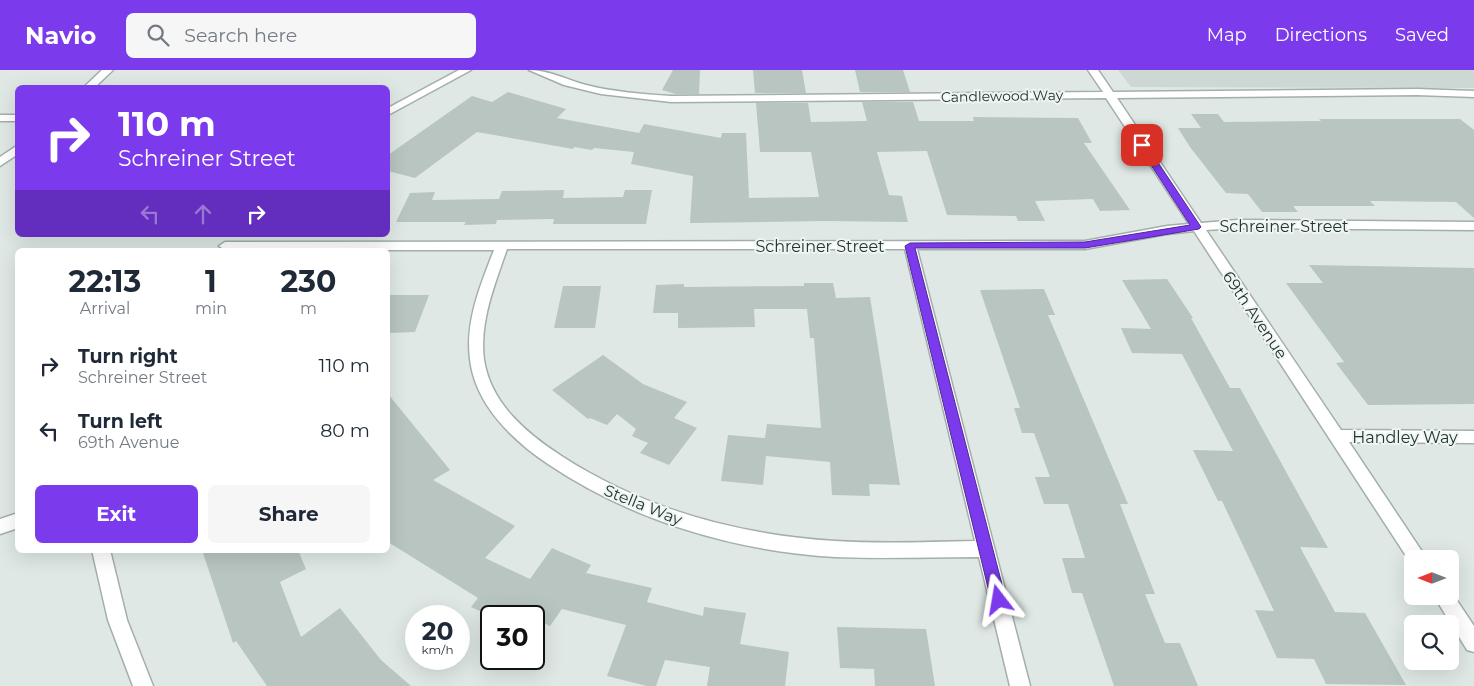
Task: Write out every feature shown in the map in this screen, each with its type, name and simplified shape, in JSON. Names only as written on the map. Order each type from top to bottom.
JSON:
[{"type":"street","points":[[91,85],[108,70]]},
{"type":"street","points":[[390,111],[466,70]]},
{"type":"street","name":"Candlewood Way","points":[[534,70],[572,85],[599,92],[671,100],[1417,92],[1474,94]]},
{"type":"street","name":"69th Avenue","points":[[1093,70],[1412,550]]},
{"type":"street","points":[[0,118],[15,118]]},
{"type":"street","points":[[0,163],[15,150]]},
{"type":"street","name":"Schreiner Street","points":[[223,248],[1085,245],[1196,227],[1238,224],[1474,226]]},
{"type":"street","points":[[223,248],[234,237]]},
{"type":"street","name":"Stella Way","points":[[502,246],[478,314],[475,337],[477,361],[486,390],[505,419],[530,443],[571,473],[628,502],[677,520],[739,537],[814,547],[868,550],[986,549]]},
{"type":"street","points":[[910,246],[1020,686]]},
{"type":"street","name":"Handley Way","points":[[1336,436],[1474,437]]},
{"type":"street","points":[[0,527],[15,521]]},
{"type":"street","points":[[101,553],[110,598],[126,650],[143,686]]},
{"type":"street","points":[[1449,605],[1474,643]]},
{"type":"shaded area","points":[[1118,70],[1474,70],[1474,88],[1131,87]]},
{"type":"building","points":[[673,70],[700,70],[699,94],[676,94],[662,90]]},
{"type":"building","points":[[753,70],[802,70],[806,93],[755,93]]},
{"type":"building","points":[[855,70],[903,70],[910,92],[860,92]]},
{"type":"building","points":[[508,92],[566,109],[557,118],[639,133],[644,124],[721,138],[722,133],[746,133],[749,198],[819,197],[811,152],[760,152],[756,103],[808,103],[811,122],[867,121],[862,102],[913,102],[919,121],[974,121],[973,117],[1078,118],[1092,143],[1084,143],[1130,210],[1100,211],[1093,199],[1035,201],[1045,221],[1018,221],[1016,216],[947,215],[927,151],[877,152],[889,195],[902,196],[908,222],[690,223],[693,176],[631,164],[634,152],[574,147],[573,149],[477,132],[415,178],[390,172],[390,154],[472,96],[492,102]]},
{"type":"building","points":[[1191,114],[1218,114],[1224,122],[1321,121],[1319,119],[1460,119],[1474,130],[1474,218],[1456,202],[1370,201],[1375,206],[1293,206],[1298,212],[1262,212],[1248,194],[1226,193],[1190,147],[1178,128],[1201,128]]},
{"type":"building","points":[[564,190],[563,198],[623,197],[625,190],[652,190],[646,224],[553,224],[554,219],[497,220],[496,224],[464,225],[466,222],[396,222],[410,193],[435,192],[432,200],[499,199],[502,191]]},
{"type":"building","points":[[1309,265],[1474,268],[1474,404],[1368,405],[1336,363],[1344,362],[1286,283],[1323,283]]},
{"type":"building","points":[[1167,279],[1193,318],[1191,318],[1230,388],[1240,388],[1328,548],[1300,547],[1335,612],[1365,613],[1406,685],[1326,684],[1314,659],[1277,658],[1255,610],[1274,611],[1222,501],[1218,501],[1193,450],[1233,451],[1182,354],[1132,353],[1121,328],[1151,329],[1122,280]]},
{"type":"building","points":[[804,283],[833,283],[836,298],[870,297],[900,485],[869,484],[870,496],[832,495],[830,462],[766,456],[763,485],[721,481],[728,435],[765,438],[767,424],[821,428],[814,338],[810,338],[807,309],[754,309],[755,327],[678,328],[678,313],[653,313],[656,285],[684,284],[684,287],[804,286]]},
{"type":"building","points":[[563,286],[601,286],[595,328],[554,328]]},
{"type":"building","points":[[1044,289],[1055,315],[1048,315],[1128,504],[1120,504],[1155,594],[1145,594],[1165,643],[1180,643],[1198,686],[1114,686],[1082,593],[1072,593],[1062,558],[1085,558],[1068,504],[1044,504],[1035,477],[1050,477],[1034,433],[1022,433],[1014,408],[1020,408],[980,290]]},
{"type":"building","points":[[390,295],[429,295],[415,332],[390,333]]},
{"type":"building","points":[[603,355],[643,384],[687,402],[674,418],[697,428],[669,465],[640,453],[648,443],[632,436],[636,429],[617,414],[607,425],[590,418],[588,419],[552,390]]},
{"type":"building","points":[[390,396],[450,470],[433,480],[515,526],[485,558],[530,579],[552,548],[591,565],[586,573],[652,588],[647,602],[703,616],[704,607],[746,613],[740,644],[789,652],[785,686],[707,686],[710,667],[665,660],[656,686],[647,686],[607,676],[626,625],[562,609],[550,626],[545,624],[545,605],[480,605],[480,611],[471,607],[478,598],[390,543]]},
{"type":"building","points":[[203,553],[299,553],[306,569],[280,582],[301,637],[340,608],[381,660],[411,686],[267,686],[236,641],[233,643]]},
{"type":"building","points":[[837,627],[926,629],[935,686],[875,686],[874,669],[840,668]]},
{"type":"route","points":[[999,600],[910,246],[1085,245],[1167,230],[1196,227],[1142,145]]}]
